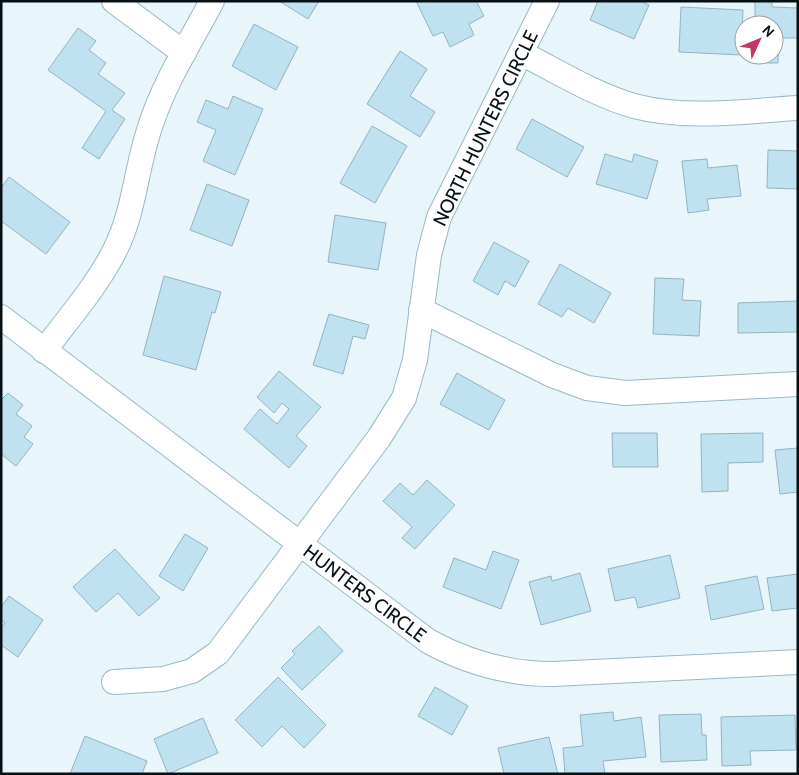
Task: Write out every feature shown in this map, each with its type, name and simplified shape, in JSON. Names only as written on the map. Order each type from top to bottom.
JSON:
[{"type":"street","points":[[114,1],[184,54]]},
{"type":"street","points":[[44,351],[105,268],[115,251],[129,213],[140,158],[151,122],[165,88],[212,1]]},
{"type":"street","name":"NORTH HUNTERS CIRCLE","points":[[114,682],[162,679],[192,671],[218,653],[379,438],[404,398],[415,360],[429,255],[439,217],[547,1]]},
{"type":"street","points":[[520,52],[596,91],[636,106],[686,113],[798,108]]},
{"type":"street","points":[[421,310],[552,375],[587,388],[625,393],[798,384]]},
{"type":"street","name":"HUNTERS CIRCLE","points":[[1,317],[428,641],[454,654],[488,667],[532,674],[798,662]]},
{"type":"building","points":[[279,1],[319,1],[308,19]]},
{"type":"building","points":[[416,1],[476,1],[484,16],[469,24],[474,35],[450,47],[443,32],[433,36]]},
{"type":"building","points":[[598,1],[640,1],[649,5],[634,39],[590,20]]},
{"type":"building","points":[[755,1],[772,1],[772,7],[798,8],[798,38],[784,38],[784,15],[755,15]]},
{"type":"building","points":[[681,7],[743,10],[743,15],[734,15],[734,55],[679,52]]},
{"type":"building","points":[[254,24],[298,47],[276,90],[232,66]]},
{"type":"building","points":[[78,28],[96,41],[89,50],[106,63],[98,74],[125,93],[112,110],[125,119],[99,159],[82,148],[106,111],[48,70]]},
{"type":"building","points":[[400,51],[427,69],[410,96],[435,112],[420,137],[367,104]]},
{"type":"building","points":[[233,96],[263,109],[235,175],[203,161],[216,130],[197,122],[206,100],[228,109]]},
{"type":"building","points":[[532,119],[584,147],[567,177],[516,149]]},
{"type":"building","points":[[372,126],[407,146],[375,203],[340,183]]},
{"type":"building","points":[[768,150],[798,151],[798,189],[767,188]]},
{"type":"building","points":[[605,154],[632,162],[634,154],[658,161],[647,199],[596,184]]},
{"type":"building","points":[[707,159],[708,168],[737,165],[741,196],[707,199],[709,210],[688,213],[682,161]]},
{"type":"building","points":[[9,177],[70,222],[46,254],[1,221],[1,188]]},
{"type":"building","points":[[207,184],[249,200],[232,246],[190,230]]},
{"type":"building","points":[[335,215],[386,223],[378,270],[328,262]]},
{"type":"building","points":[[494,242],[529,261],[515,287],[505,281],[498,295],[473,281]]},
{"type":"building","points":[[560,264],[611,293],[594,323],[568,308],[562,317],[538,304]]},
{"type":"building","points":[[164,276],[221,292],[215,313],[212,312],[196,370],[143,355]]},
{"type":"building","points":[[655,278],[684,279],[682,300],[701,301],[699,336],[653,334]]},
{"type":"building","points":[[798,301],[798,332],[738,333],[738,303]]},
{"type":"building","points":[[329,314],[369,325],[365,339],[353,336],[343,374],[313,365]]},
{"type":"building","points":[[279,371],[321,407],[296,436],[307,446],[289,468],[244,429],[260,409],[277,424],[289,409],[282,403],[274,413],[257,397]]},
{"type":"building","points":[[457,373],[505,400],[489,430],[440,404]]},
{"type":"building","points":[[8,393],[23,405],[16,414],[32,426],[24,437],[33,444],[16,466],[1,454],[1,400]]},
{"type":"building","points":[[612,433],[657,433],[658,467],[613,467]]},
{"type":"building","points":[[763,433],[763,462],[728,463],[728,491],[702,492],[701,434]]},
{"type":"building","points":[[798,448],[798,492],[780,494],[775,450]]},
{"type":"building","points":[[427,480],[455,505],[415,549],[402,538],[412,527],[383,501],[400,483],[413,495]]},
{"type":"building","points":[[185,534],[208,548],[183,591],[159,576]]},
{"type":"building","points":[[115,549],[160,598],[139,616],[118,593],[96,612],[73,587]]},
{"type":"building","points":[[493,551],[519,560],[501,609],[443,587],[454,558],[486,570]]},
{"type":"building","points":[[670,555],[680,598],[638,608],[635,597],[615,601],[608,569]]},
{"type":"building","points":[[580,573],[591,611],[541,625],[529,582],[551,576],[552,581]]},
{"type":"building","points":[[798,574],[798,608],[772,611],[767,578]]},
{"type":"building","points":[[757,576],[764,609],[711,620],[705,586]]},
{"type":"building","points":[[9,596],[43,620],[18,657],[1,645],[1,628],[5,623],[1,620],[1,607]]},
{"type":"building","points":[[319,626],[343,651],[302,690],[281,668],[295,654],[292,651]]},
{"type":"building","points":[[278,677],[326,725],[304,748],[282,726],[262,747],[235,720]]},
{"type":"building","points":[[435,687],[468,706],[452,735],[418,716]]},
{"type":"building","points":[[613,712],[614,721],[641,717],[646,757],[603,761],[605,774],[565,774],[563,748],[583,746],[580,715]]},
{"type":"building","points":[[701,714],[702,735],[706,735],[707,760],[661,762],[659,715]]},
{"type":"building","points":[[795,715],[796,750],[750,751],[751,765],[722,766],[721,717]]},
{"type":"building","points":[[203,718],[218,753],[168,774],[154,739]]},
{"type":"building","points":[[85,736],[147,761],[142,774],[70,774]]},
{"type":"building","points":[[549,737],[558,774],[504,774],[498,748]]}]
